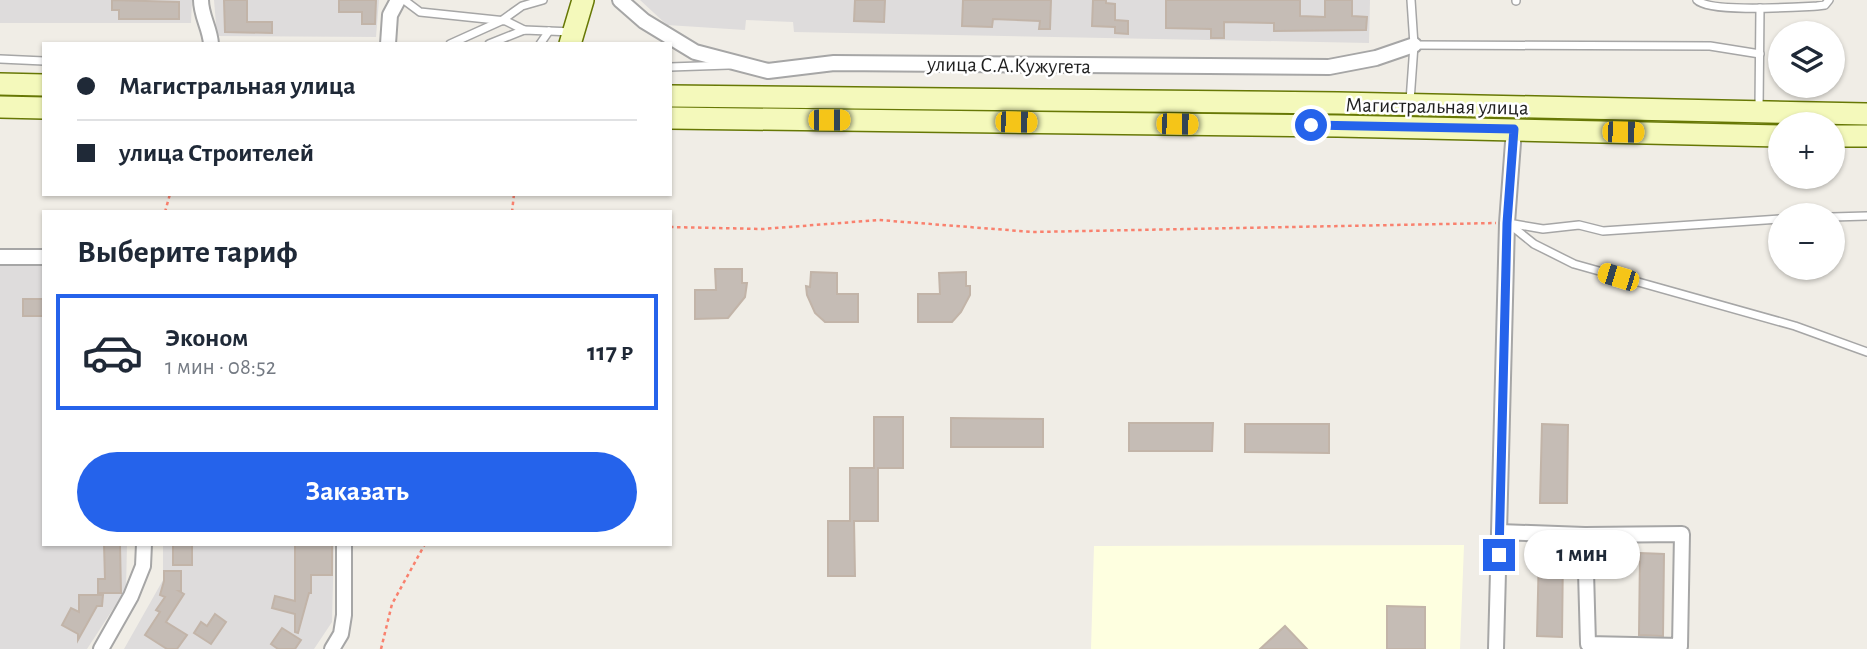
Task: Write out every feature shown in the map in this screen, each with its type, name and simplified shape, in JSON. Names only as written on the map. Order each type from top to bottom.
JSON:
[{"type":"main road","points":[[571,38],[583,0]]},
{"type":"main road","points":[[0,84],[42,85]]},
{"type":"main road","name":"Магистральная улица","points":[[672,96],[1410,105],[1867,114]]},
{"type":"main road","points":[[0,107],[42,108]]},
{"type":"main road","points":[[1759,113],[1768,134]]},
{"type":"main road","name":"Магистральная улица","points":[[672,118],[1514,129],[1768,136]]},
{"type":"main road","points":[[1845,136],[1867,136]]},
{"type":"street","points":[[201,0],[201,15],[211,42]]},
{"type":"street","points":[[388,42],[390,15],[398,0]]},
{"type":"street","name":"улица С.А.Кужугета","points":[[620,0],[644,21],[695,52],[768,71],[834,63],[1329,67],[1376,58],[1414,45]]},
{"type":"street","points":[[1496,649],[1507,223],[1514,129]]},
{"type":"street","points":[[0,257],[42,257]]},
{"type":"street","points":[[1499,531],[1585,535],[1682,534],[1680,646],[1588,643],[1585,535]]},
{"type":"street","points":[[101,649],[131,596],[143,566],[144,546]]},
{"type":"street","points":[[332,649],[341,634],[344,615],[345,546]]},
{"type":"lane","points":[[404,0],[420,12],[501,21],[524,30],[549,31],[571,38]]},
{"type":"lane","points":[[454,42],[501,21],[522,6],[543,0]]},
{"type":"lane","points":[[1410,105],[1414,45],[1411,0]]},
{"type":"lane","points":[[1697,0],[1710,7],[1760,8],[1817,6],[1825,5],[1829,0]]},
{"type":"lane","points":[[1759,113],[1760,8]]},
{"type":"lane","points":[[494,42],[524,30]]},
{"type":"lane","points":[[541,42],[549,31]]},
{"type":"lane","points":[[1414,45],[1710,46],[1760,54]]},
{"type":"lane","points":[[0,59],[42,61]]},
{"type":"lane","points":[[672,67],[742,64]]},
{"type":"lane","points":[[1845,217],[1867,216]]},
{"type":"lane","points":[[1507,223],[1543,229],[1579,225],[1603,231],[1768,220]]},
{"type":"lane","points":[[1507,223],[1534,244],[1574,264],[1795,326],[1867,352]]},
{"type":"path","points":[[672,227],[763,229],[878,220],[1033,232],[1507,223]]},
{"type":"path","points":[[381,649],[392,604],[424,546]]},
{"type":"shaded area","points":[[0,0],[192,0],[191,23],[0,23]]},
{"type":"shaded area","points":[[214,0],[379,0],[376,37],[217,36]]},
{"type":"shaded area","points":[[640,0],[1370,0],[1369,43],[794,32],[793,22],[746,20],[745,30],[667,25]]},
{"type":"shaded area","points":[[0,265],[42,266],[42,546],[127,546],[126,589],[87,649],[0,649]]},
{"type":"shaded area","points":[[1464,545],[1460,649],[1091,649],[1094,546]]},
{"type":"shaded area","points":[[163,546],[334,546],[332,622],[314,649],[124,649],[163,580]]},
{"type":"building","points":[[112,0],[179,2],[179,19],[119,19],[119,10],[112,10]]},
{"type":"building","points":[[224,0],[247,0],[247,22],[272,22],[272,33],[225,32]]},
{"type":"building","points":[[339,0],[376,0],[375,24],[362,24],[362,12],[339,12]]},
{"type":"building","points":[[855,0],[885,0],[884,22],[854,21]]},
{"type":"building","points":[[963,0],[1051,0],[1050,29],[1039,29],[1040,21],[993,19],[992,27],[962,26]]},
{"type":"building","points":[[1093,0],[1106,0],[1106,3],[1115,4],[1115,20],[1128,21],[1128,34],[1115,33],[1115,27],[1092,26]]},
{"type":"building","points":[[1166,0],[1300,0],[1300,16],[1325,17],[1325,0],[1352,0],[1352,16],[1367,17],[1366,30],[1274,31],[1274,23],[1224,22],[1224,38],[1211,38],[1211,29],[1166,28]]},
{"type":"building","points":[[715,269],[742,269],[742,283],[747,283],[745,297],[728,318],[695,319],[695,290],[716,290]]},
{"type":"building","points":[[811,272],[837,273],[837,294],[858,294],[858,322],[825,322],[815,313],[806,286],[810,287]]},
{"type":"building","points":[[966,272],[966,286],[970,286],[970,295],[952,322],[918,322],[918,294],[940,294],[939,273]]},
{"type":"building","points":[[23,299],[42,299],[42,316],[23,316]]},
{"type":"building","points":[[874,417],[903,417],[903,468],[878,468],[878,521],[854,521],[855,576],[828,576],[828,521],[850,521],[850,468],[874,468]]},
{"type":"building","points":[[951,418],[1043,419],[1043,447],[951,447]]},
{"type":"building","points":[[1129,423],[1213,423],[1212,451],[1129,451]]},
{"type":"building","points":[[1245,424],[1329,424],[1329,453],[1245,452]]},
{"type":"building","points":[[1542,424],[1568,425],[1567,503],[1540,503]]},
{"type":"building","points":[[104,546],[120,546],[121,593],[98,593],[98,579],[105,579]]},
{"type":"building","points":[[173,546],[192,546],[192,565],[173,565]]},
{"type":"building","points":[[295,546],[332,546],[332,575],[311,575],[311,593],[298,633],[295,632],[295,614],[272,608],[275,596],[295,601]]},
{"type":"building","points":[[1539,551],[1563,552],[1562,637],[1537,636]]},
{"type":"building","points":[[1640,553],[1664,554],[1663,636],[1639,635]]},
{"type":"building","points":[[164,571],[181,571],[179,591],[184,594],[166,622],[187,635],[177,649],[167,649],[145,635],[160,612],[156,610],[165,597],[160,595]]},
{"type":"building","points":[[79,595],[103,595],[102,606],[97,606],[78,640],[78,634],[62,625],[71,608],[79,612]]},
{"type":"building","points":[[1387,606],[1425,607],[1425,649],[1387,649]]},
{"type":"building","points":[[215,614],[226,622],[211,644],[194,633],[201,622],[207,626]]},
{"type":"building","points":[[1285,626],[1307,649],[1260,649]]},
{"type":"building","points":[[282,628],[301,640],[295,649],[278,649],[271,644]]},
{"type":"route","points":[[1311,125],[1514,129],[1507,223],[1499,555]]}]
